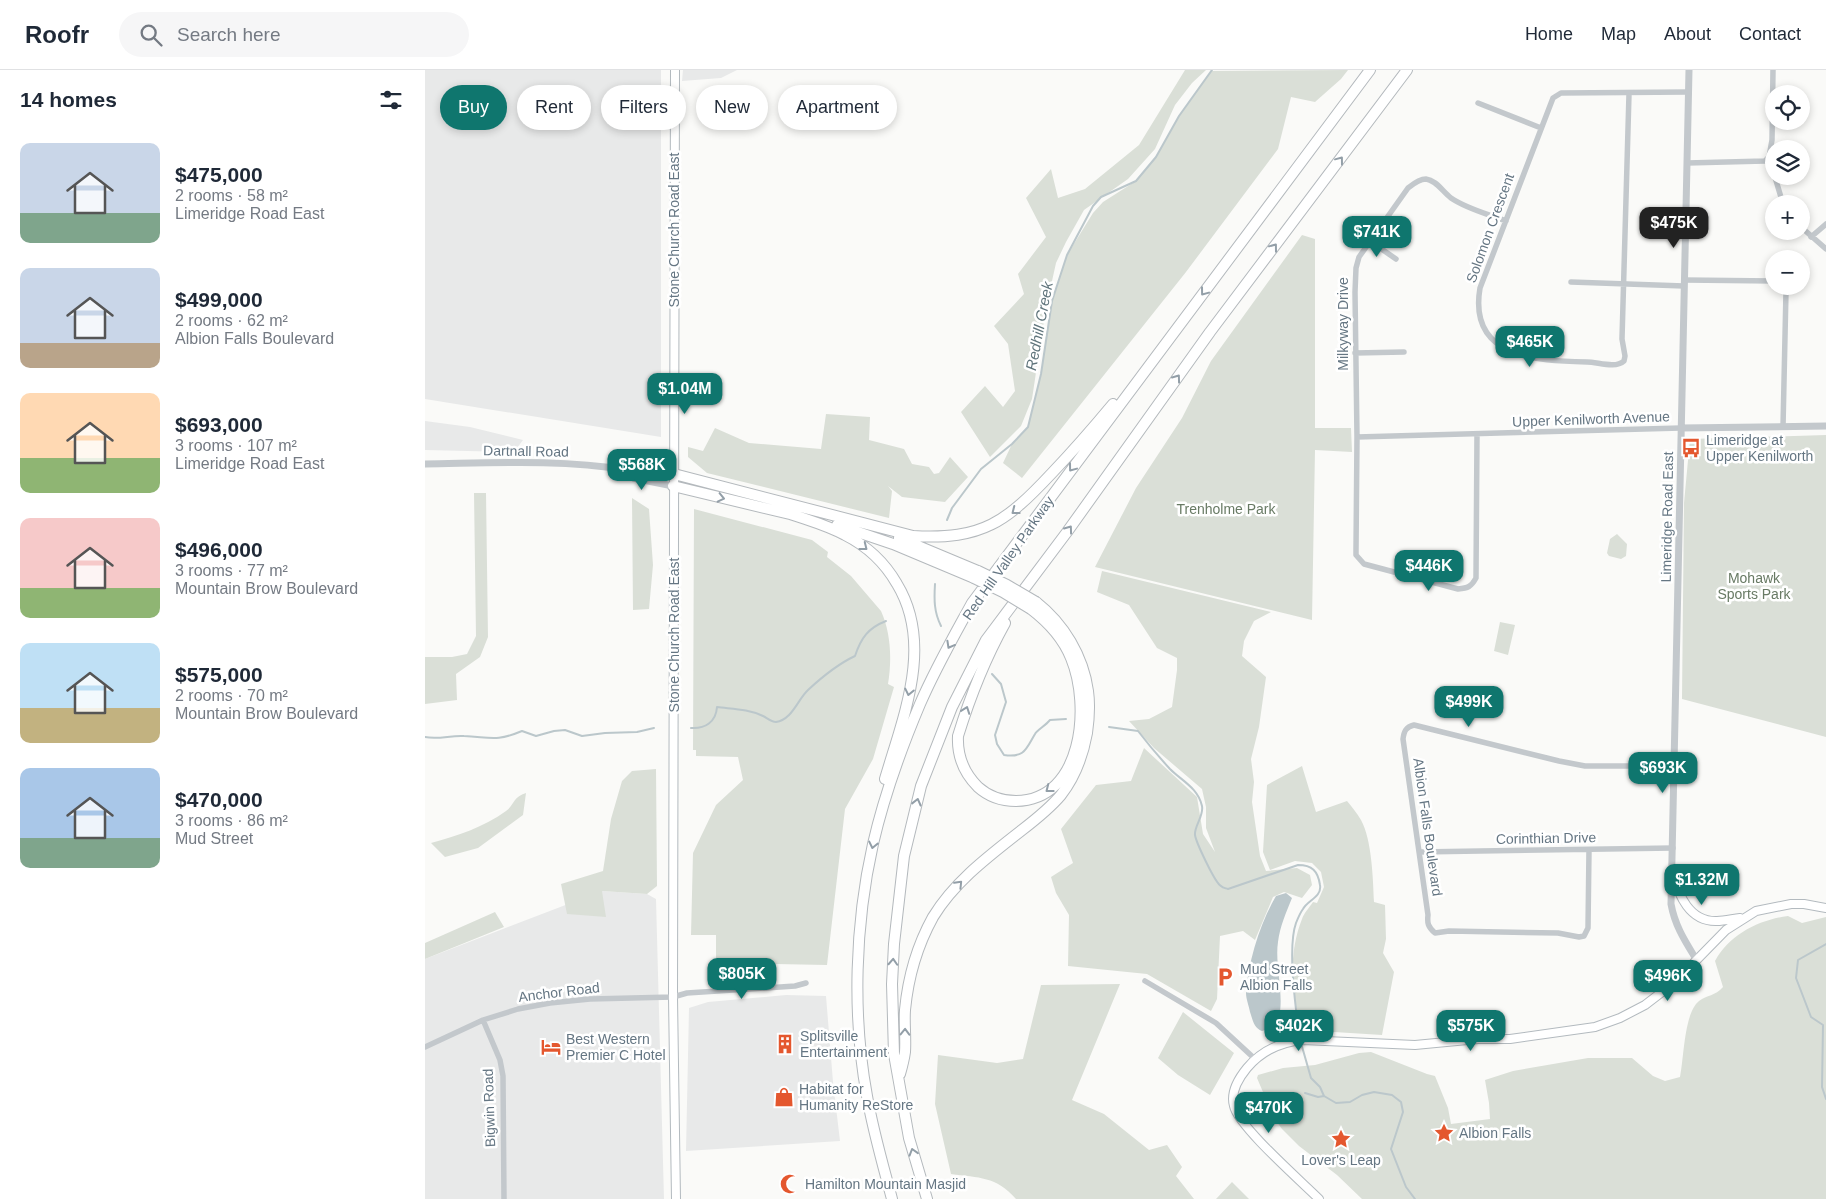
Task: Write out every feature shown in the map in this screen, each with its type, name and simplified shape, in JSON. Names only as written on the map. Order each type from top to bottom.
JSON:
[{"type":"highway","name":"Red Hill Valley Parkway","points":[[893,1199],[867,1096],[860,1040],[859,944],[873,845],[885,798],[921,704],[937,668],[972,603],[1370,70]]},
{"type":"highway","points":[[927,1199],[909,1138],[892,1031],[894,944],[904,856],[921,786],[952,707],[986,640],[1067,532],[1210,332],[1407,70]]},
{"type":"highway","points":[[674,474],[913,536],[962,535],[994,524],[1019,508],[1081,443],[1126,387],[1143,373]]},
{"type":"highway","points":[[673,486],[826,522],[976,574]]},
{"type":"highway","points":[[788,513],[844,534],[868,549],[893,577],[910,611],[915,636],[914,665],[904,718],[885,780],[885,798]]},
{"type":"highway","points":[[861,524],[936,552],[976,574],[1003,592],[1033,605],[1054,618],[1063,630],[1082,665],[1089,696],[1089,717],[1085,745],[1069,783],[1045,812],[972,871],[957,886],[934,916],[919,945],[913,964],[905,1011],[905,1053],[899,1080]]},
{"type":"highway","points":[[1028,582],[993,645],[976,684],[958,736],[959,756],[968,777],[987,794],[1010,801],[1035,798],[1057,783],[1073,756],[1079,736],[1082,713],[1081,692],[1071,656],[1053,629],[1033,605]]},
{"type":"main road","name":"Stone Church Road East","points":[[675,70],[673,997],[676,1199]]},
{"type":"main road","points":[[1672,873],[1682,899],[1697,917],[1715,922],[1745,917]]},
{"type":"main road","points":[[1319,1199],[1249,1130],[1234,1107],[1235,1085],[1255,1059],[1263,1053],[1292,1041],[1316,1039],[1415,1045],[1478,1039],[1510,1039],[1595,1027],[1645,1006],[1675,982],[1726,930],[1756,911],[1778,905],[1797,903],[1826,908]]},
{"type":"street","name":"Limeridge Road East","points":[[1689,70],[1671,904],[1677,928],[1696,959]]},
{"type":"street","points":[[1772,140],[1773,70]]},
{"type":"street","name":"Solomon Crescent","points":[[1629,94],[1622,339],[1625,356],[1621,364],[1616,366],[1599,362],[1558,362],[1533,359],[1500,346],[1488,334],[1480,320],[1477,304],[1480,288],[1553,98],[1561,93],[1629,94],[1688,92]]},
{"type":"street","points":[[1478,103],[1541,128]]},
{"type":"street","points":[[1687,163],[1765,161]]},
{"type":"street","name":"Milkyway Drive","points":[[1477,435],[1476,578],[1468,588],[1458,589],[1367,566],[1359,558],[1356,550],[1357,438],[1355,353],[1356,268],[1359,257],[1408,188],[1426,179],[1435,182],[1450,198],[1463,205],[1506,221]]},
{"type":"street","points":[[1826,224],[1811,237],[1826,249]]},
{"type":"street","points":[[1370,241],[1396,259]]},
{"type":"street","points":[[1571,282],[1624,284],[1765,280]]},
{"type":"street","points":[[1783,427],[1786,295]]},
{"type":"street","points":[[1355,353],[1404,352]]},
{"type":"street","name":"Upper Kenilworth Avenue","points":[[1357,438],[1681,428],[1826,426]]},
{"type":"street","name":"Dartnall Road","points":[[425,464],[533,462],[627,470],[633,467],[674,474]]},
{"type":"street","name":"Dartnall Road","points":[[627,470],[633,478],[673,486]]},
{"type":"street","name":"Albion Falls Boulevard","points":[[1589,850],[1588,928],[1584,936],[1579,937],[1558,933],[1435,933],[1429,928],[1427,922],[1428,915],[1403,739],[1404,732],[1408,727],[1414,725],[1585,766],[1675,766]]},
{"type":"street","name":"Corinthian Drive","points":[[1419,852],[1673,848]]},
{"type":"street","points":[[1145,981],[1217,1023],[1255,1059]]},
{"type":"street","name":"Anchor Road","points":[[425,1047],[483,1020],[518,1009],[550,1003],[590,999],[673,997],[687,993],[795,986],[806,983]]},
{"type":"street","name":"Bigwin Road","points":[[483,1020],[500,1060],[503,1076],[504,1199]]},
{"type":"shaded area","points":[[425,70],[661,70],[661,85],[601,85],[601,130],[661,130],[661,437],[425,399]]},
{"type":"shaded area","points":[[683,70],[737,70],[721,78],[682,81]]},
{"type":"shaded area","points":[[425,421],[470,427],[523,440],[514,452],[425,450]]},
{"type":"shaded area","points":[[602,891],[647,894],[656,899],[664,1199],[425,1199],[425,959]]},
{"type":"shaded area","points":[[1286,893],[1292,898],[1278,942],[1277,952],[1281,997],[1279,1018],[1275,1027],[1262,1031],[1254,1024],[1246,998],[1249,969],[1260,930],[1270,907],[1276,896]]},
{"type":"shaded area","points":[[786,995],[826,996],[840,1141],[686,1151],[689,1008],[708,1002]]},
{"type":"green space","points":[[1185,70],[1206,70],[1192,83],[1175,105],[1155,149],[1128,179],[1084,210],[1066,242],[1056,263],[1050,290],[1032,399],[1021,426],[990,457],[961,412],[985,386],[1003,407],[1015,391],[1008,344],[994,326],[1024,294],[1018,274],[1046,237],[1026,198],[1051,169],[1058,198],[1085,189],[1139,145]]},
{"type":"green space","points":[[1348,70],[1341,79],[1315,102],[1291,97],[1278,149],[1186,272],[1022,478],[1003,463],[1012,444],[1028,427],[1041,374],[1052,301],[1067,255],[1093,213],[1103,202],[1136,181],[1156,157],[1179,116],[1211,71]]},
{"type":"green space","name":"Trenholme Park","points":[[1302,235],[1315,239],[1315,428],[1351,428],[1352,452],[1315,450],[1312,620],[1095,567],[1136,488],[1182,418],[1211,361]]},
{"type":"green space","points":[[826,414],[870,417],[869,440],[904,449],[912,464],[929,467],[934,474],[939,473],[950,457],[968,477],[945,502],[902,497],[888,486],[892,491],[889,518],[707,473],[688,457],[688,447],[703,451],[715,428],[749,443],[821,449]]},
{"type":"green space","name":"Mohawk Sports Park","points":[[1826,435],[1826,737],[1682,699],[1684,503],[1690,439]]},
{"type":"green space","points":[[474,493],[486,493],[488,637],[480,657],[456,674],[457,700],[425,704],[425,657],[452,657],[467,654],[476,636]]},
{"type":"green space","points":[[632,498],[649,509],[653,565],[649,609],[633,610]]},
{"type":"green space","points":[[694,509],[812,540],[828,552],[827,557],[851,576],[881,611],[887,628],[890,647],[888,684],[894,687],[873,759],[845,809],[827,965],[716,963],[716,935],[691,935],[693,853],[716,805],[743,780],[738,757],[696,756],[696,750],[693,750]]},
{"type":"green space","points":[[1617,534],[1627,544],[1626,556],[1621,559],[1609,556],[1607,553],[1610,539]]},
{"type":"green space","points":[[1102,571],[1271,612],[1254,621],[1244,641],[1242,656],[1266,677],[1259,727],[1251,759],[1254,782],[1252,802],[1260,856],[1266,871],[1297,868],[1310,875],[1312,885],[1302,898],[1284,892],[1273,897],[1255,940],[1243,931],[1220,936],[1217,999],[1211,1011],[1147,974],[1068,966],[1069,915],[1056,893],[1051,877],[1073,863],[1061,829],[1096,785],[1131,781],[1144,748],[1197,797],[1203,834],[1215,852],[1206,828],[1206,807],[1202,789],[1154,748],[1129,721],[1149,719],[1172,707],[1177,658],[1157,648],[1129,605],[1097,592]]},
{"type":"green space","points":[[1500,622],[1515,625],[1508,655],[1494,651]]},
{"type":"green space","points":[[1302,766],[1316,812],[1347,801],[1359,817],[1368,838],[1374,902],[1385,905],[1386,939],[1383,953],[1394,972],[1382,1035],[1302,1030],[1298,1017],[1293,989],[1295,946],[1303,917],[1313,902],[1317,903],[1324,887],[1321,872],[1312,863],[1295,861],[1270,870],[1263,852],[1267,785]]},
{"type":"green space","points":[[656,769],[657,886],[647,894],[602,891],[606,917],[567,914],[561,884],[603,871],[611,819],[622,781],[632,771]]},
{"type":"green space","points":[[526,793],[523,815],[478,848],[445,857],[431,843],[489,822],[506,811],[516,799]]},
{"type":"green space","points":[[495,912],[504,927],[425,959],[425,943]]},
{"type":"green space","points":[[1788,916],[1802,923],[1826,917],[1826,1199],[1362,1199],[1337,1175],[1299,1146],[1282,1129],[1274,1118],[1257,1078],[1258,1075],[1283,1068],[1315,1065],[1359,1053],[1371,1052],[1435,1076],[1448,1108],[1451,1124],[1490,1119],[1485,1080],[1513,1071],[1588,1058],[1632,1058],[1653,1076],[1665,1081],[1680,1077],[1685,1036],[1690,1015],[1699,1001],[1723,987],[1715,961],[1721,951],[1746,930],[1766,921]]},
{"type":"green space","points":[[1120,984],[1072,1100],[1104,1114],[1149,1150],[1167,1145],[1182,1167],[1176,1176],[1194,1199],[1016,1199],[1009,1191],[987,1179],[951,1174],[935,1104],[938,1055],[997,1063],[1023,1059],[1041,985]]},
{"type":"green space","points":[[1183,1012],[1234,1053],[1210,1095],[1178,1075],[1158,1058]]},
{"type":"green space","points":[[1232,1182],[1249,1199],[1216,1199]]},
{"type":"waterway","name":"Redhill Creek","points":[[947,520],[952,508],[981,469],[1012,444],[1028,427],[1041,374],[1052,301],[1067,255],[1093,206],[1101,197],[1136,181],[1156,157],[1179,116],[1212,70]]},
{"type":"waterway","name":"Redhill Creek","points":[[935,584],[935,606],[941,626]]},
{"type":"waterway","points":[[691,728],[709,724],[714,717],[717,707],[752,712],[774,722],[782,720],[791,713],[804,694],[813,685],[836,667],[855,656],[860,644],[870,630],[886,621]]},
{"type":"waterway","name":"Redhill Creek","points":[[992,674],[1001,684],[1006,702],[995,735],[997,744],[1004,755],[1021,754],[1027,748],[1036,732],[1050,720],[1066,719]]},
{"type":"waterway","name":"Redhill Creek","points":[[1109,727],[1138,731],[1170,769],[1197,794],[1202,810],[1196,828],[1196,839],[1210,870],[1222,887],[1228,889],[1298,865],[1311,868],[1318,876],[1319,893],[1305,906],[1296,923],[1293,934],[1293,980],[1300,1039]]},
{"type":"waterway","points":[[425,737],[499,738],[522,731],[536,736],[565,730],[582,736],[637,732],[654,728]]},
{"type":"waterway","points":[[1826,944],[1798,960],[1796,978],[1811,1017],[1823,1025],[1822,1087],[1826,1099]]},
{"type":"waterway","name":"Redhill Creek","points":[[1301,1043],[1311,1078],[1320,1087],[1324,1096],[1336,1103],[1350,1102],[1362,1095],[1374,1092],[1392,1095],[1401,1102],[1403,1112],[1391,1149],[1406,1187],[1415,1199]]},
{"type":"waterway","points":[[1305,1093],[1318,1097],[1324,1096]]},
{"type":"place","name":"Limeridge at Upper Kenilworth","points":[[1691,448]]},
{"type":"place","name":"Mud Street Albion Falls","points":[[1225,977]]},
{"type":"place","name":"Splitsville Entertainment","points":[[785,1044]]},
{"type":"place","name":"Best Western Premier C Hotel","points":[[551,1047]]},
{"type":"place","name":"Habitat for Humanity ReStore","points":[[784,1097]]},
{"type":"place","name":"Albion Falls","points":[[1444,1133]]},
{"type":"place","name":"Lover's Leap","points":[[1341,1139]]},
{"type":"place","name":"Hamilton Mountain Masjid","points":[[790,1184]]}]
